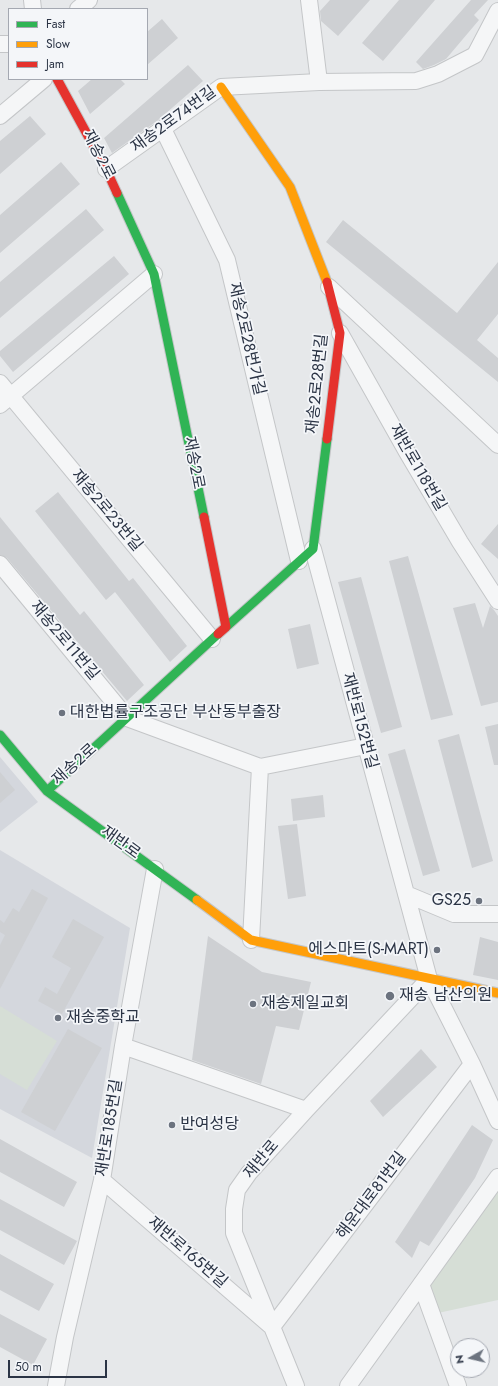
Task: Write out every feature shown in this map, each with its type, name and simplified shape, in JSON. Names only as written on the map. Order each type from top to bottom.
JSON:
[{"type":"street","points":[[79,8],[89,0]]},
{"type":"street","points":[[308,0],[318,82]]},
{"type":"street","name":"재송2로74번길","points":[[106,169],[221,86],[318,82],[416,81],[438,74],[475,55],[498,11]]},
{"type":"street","points":[[0,116],[43,80]]},
{"type":"street","name":"재송2로","points":[[47,791],[226,627],[154,274],[106,169],[59,80]]},
{"type":"street","name":"재송2로28번길","points":[[221,86],[290,187],[329,287],[340,333],[313,549]]},
{"type":"street","name":"재송2로28번가길","points":[[163,129],[227,260],[299,561]]},
{"type":"street","points":[[5,400],[154,274]]},
{"type":"street","points":[[329,287],[498,445]]},
{"type":"street","name":"재반로118번길","points":[[340,333],[456,536],[498,601]]},
{"type":"street","name":"재송2로23번길","points":[[0,383],[5,400],[212,639]]},
{"type":"street","points":[[226,627],[313,549]]},
{"type":"street","name":"재반로152번길","points":[[313,549],[429,979]]},
{"type":"street","name":"재송2로11번길","points":[[0,564],[127,718]]},
{"type":"street","points":[[127,718],[260,767],[366,746]]},
{"type":"street","name":"재반로","points":[[0,735],[47,791],[251,940],[498,993]]},
{"type":"street","points":[[251,940],[260,767]]},
{"type":"street","name":"재반로185번길","points":[[56,1386],[65,1337],[102,1180],[123,1046],[155,869]]},
{"type":"street","points":[[406,894],[454,914],[498,914]]},
{"type":"street","points":[[429,979],[472,1064],[498,1121]]},
{"type":"street","name":"재반로","points":[[296,1386],[234,1233],[234,1209],[238,1190],[249,1173],[306,1110],[429,979]]},
{"type":"street","points":[[123,1046],[306,1110]]},
{"type":"street","name":"해운대로81번길","points":[[272,1327],[472,1064]]},
{"type":"street","points":[[348,1386],[498,1177]]},
{"type":"street","name":"재반로165번길","points":[[102,1180],[272,1327]]},
{"type":"street","points":[[421,1284],[458,1386]]},
{"type":"shaded area","points":[[0,757],[38,802],[0,832]]},
{"type":"shaded area","name":"재송중학교","points":[[0,850],[130,928],[92,1158],[0,1109]]},
{"type":"shaded area","points":[[0,1006],[57,1041],[27,1090],[0,1074]]},
{"type":"shaded area","points":[[498,1187],[498,1300],[438,1313],[428,1286]]},
{"type":"building","points":[[330,0],[370,0],[338,36],[321,21],[320,11]]},
{"type":"building","points":[[399,0],[435,0],[383,61],[362,43]]},
{"type":"building","points":[[471,0],[488,0],[474,15],[479,20],[446,59],[423,69],[416,62]]},
{"type":"building","points":[[162,19],[178,38],[148,64],[148,31]]},
{"type":"building","points":[[188,65],[203,81],[157,121],[112,153],[104,138]]},
{"type":"building","points":[[91,80],[121,80],[125,84],[90,114],[78,91]]},
{"type":"building","points":[[30,116],[46,134],[0,174],[0,141]]},
{"type":"building","points":[[61,162],[80,184],[0,253],[0,215]]},
{"type":"building","points":[[86,209],[104,230],[0,318],[0,282]]},
{"type":"building","points":[[343,220],[457,313],[498,262],[498,314],[477,340],[498,358],[498,382],[326,242]]},
{"type":"building","points":[[114,256],[129,274],[13,372],[0,356],[0,351]]},
{"type":"building","points":[[58,492],[129,581],[133,578],[187,646],[170,662],[115,592],[106,600],[35,511]]},
{"type":"building","points":[[0,517],[80,615],[84,611],[144,685],[127,701],[7,558],[0,555]]},
{"type":"building","points":[[498,524],[498,559],[481,544]]},
{"type":"building","points":[[408,556],[453,715],[431,720],[389,561]]},
{"type":"building","points":[[361,577],[402,727],[381,733],[338,582]]},
{"type":"building","points":[[475,603],[483,628],[490,606],[498,616],[498,702],[481,706],[453,608]]},
{"type":"building","points":[[310,624],[319,664],[297,669],[288,629]]},
{"type":"building","points":[[498,724],[498,765],[494,765],[485,727]]},
{"type":"building","points":[[459,734],[493,861],[472,868],[438,740]]},
{"type":"building","points":[[405,749],[440,871],[423,876],[388,754]]},
{"type":"building","points":[[0,772],[15,790],[0,803]]},
{"type":"building","points":[[323,795],[325,817],[293,821],[291,799]]},
{"type":"building","points":[[297,824],[306,896],[288,899],[278,826]]},
{"type":"building","points":[[32,889],[48,898],[0,989],[0,945],[5,935],[0,932],[0,920],[4,923],[13,908],[19,912]]},
{"type":"building","points":[[73,919],[104,937],[62,1014],[38,1001],[45,987],[57,994],[71,968],[52,957]]},
{"type":"building","name":"재송제일교회","points":[[208,936],[262,972],[311,982],[299,1030],[276,1026],[261,1084],[192,1060]]},
{"type":"building","points":[[480,937],[498,942],[498,980],[473,975]]},
{"type":"building","points":[[68,1029],[102,1048],[55,1131],[21,1112]]},
{"type":"building","points":[[421,1049],[437,1067],[383,1117],[370,1101]]},
{"type":"building","points":[[472,1125],[493,1140],[475,1178],[429,1246],[420,1241],[412,1258],[395,1242]]},
{"type":"building","points":[[0,1139],[77,1182],[64,1207],[0,1172]]},
{"type":"building","points":[[0,1199],[77,1241],[64,1265],[0,1230]]},
{"type":"building","points":[[0,1254],[54,1284],[39,1311],[0,1290]]},
{"type":"building","points":[[0,1314],[47,1339],[33,1365],[0,1347]]},
{"type":"traffic: fast","points":[[117,193],[154,274],[204,517]]},
{"type":"traffic: fast","points":[[226,627],[313,549],[327,439]]},
{"type":"traffic: fast","points":[[47,791],[218,634]]},
{"type":"traffic: fast","points":[[0,735],[47,791],[197,900]]},
{"type":"traffic: slow","points":[[221,87],[290,187],[327,282]]},
{"type":"traffic: slow","points":[[197,900],[251,940],[498,993]]},
{"type":"traffic: jam","points":[[58,80],[106,169],[117,193]]},
{"type":"traffic: jam","points":[[327,282],[340,333],[327,439]]},
{"type":"traffic: jam","points":[[204,517],[226,627],[218,634]]},
{"type":"place","name":"대한법률구조공단 부산동부출장","points":[[62,713]]},
{"type":"place","name":"GS25","points":[[479,901]]},
{"type":"place","name":"에스마트(S-MART)","points":[[437,950]]},
{"type":"place","name":"재송 남산의원","points":[[390,996]]},
{"type":"place","name":"재송제일교회","points":[[253,1004]]},
{"type":"place","name":"재송중학교","points":[[58,1018]]},
{"type":"place","name":"반여성당","points":[[172,1125]]}]
